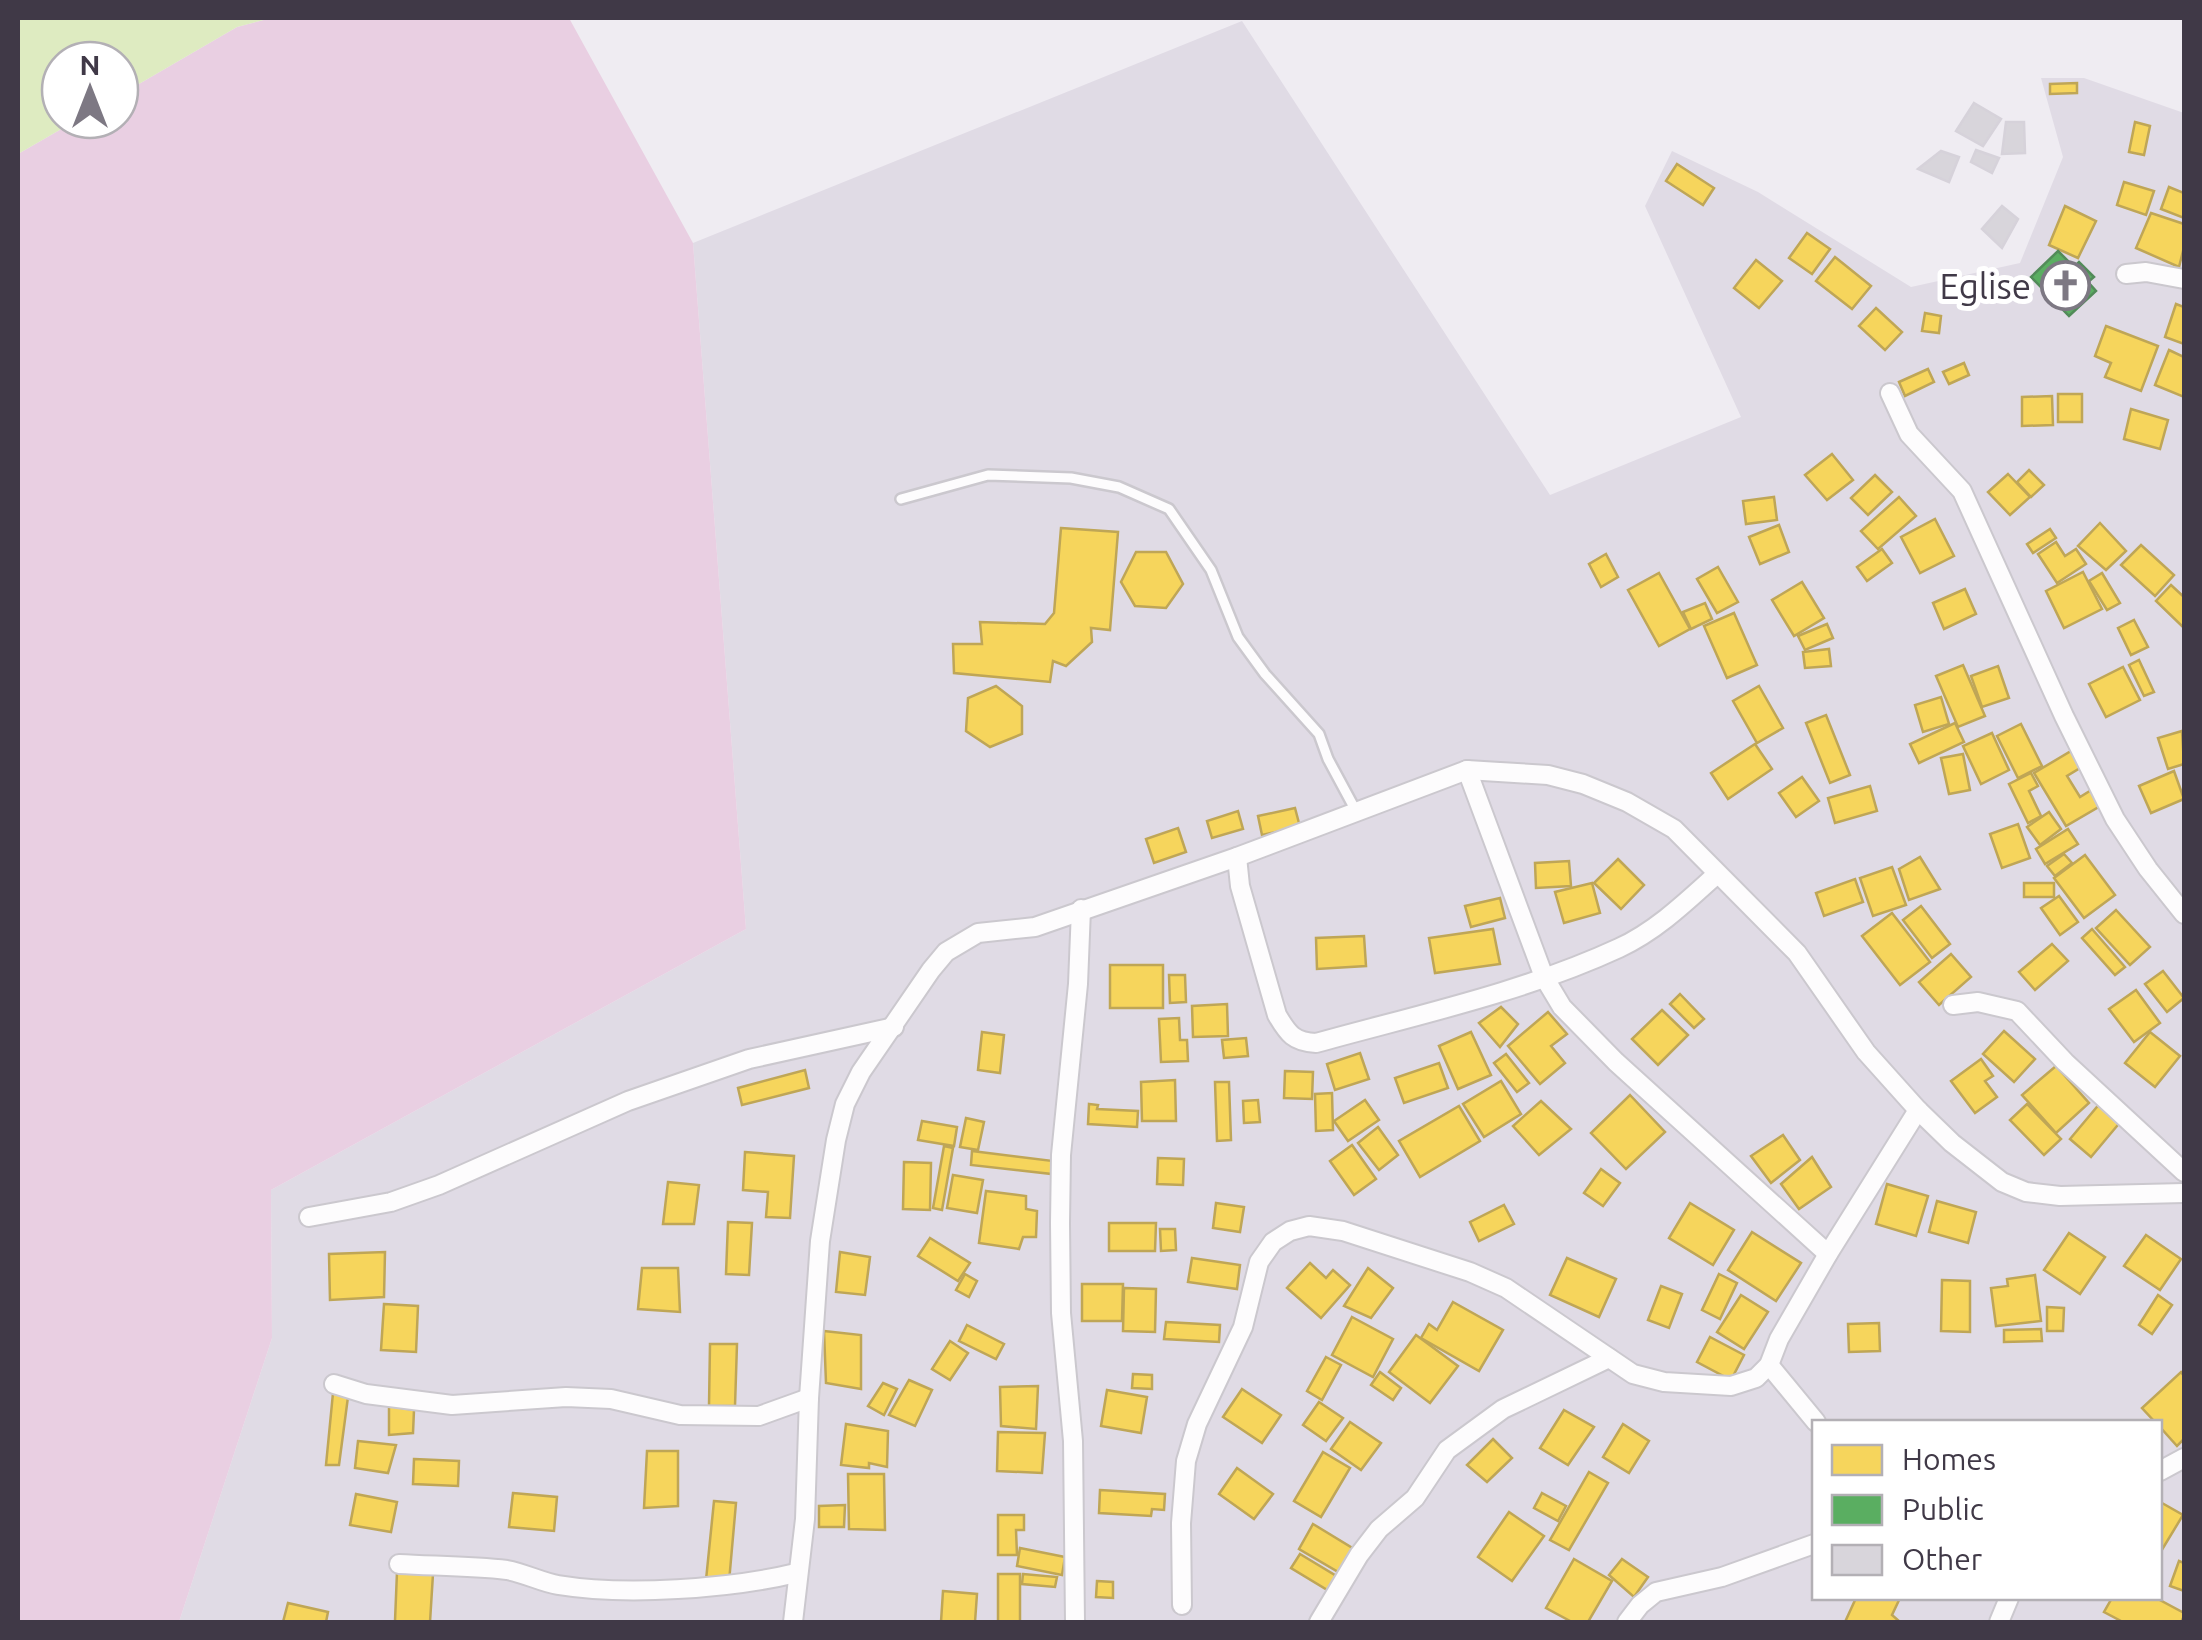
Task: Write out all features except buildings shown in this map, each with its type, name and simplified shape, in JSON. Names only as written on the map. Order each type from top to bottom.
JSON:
[{"type":"street","points":[[2126,274],[2146,272],[2184,279]]},
{"type":"street","points":[[1890,393],[1909,434],[1962,491],[2115,819],[2184,914]]},
{"type":"street","points":[[1467,770],[1544,977],[1562,1006],[1616,1062],[1828,1254]]},
{"type":"street","points":[[792,1622],[805,1520],[820,1241],[836,1140],[845,1104],[860,1072],[946,952],[978,933],[1035,926],[1467,770],[1548,774],[1627,802],[1674,829],[1797,954],[1866,1052],[1918,1110],[2002,1182],[2026,1192],[2060,1196],[2184,1192]]},
{"type":"street","points":[[1237,856],[1240,886],[1277,1015],[1286,1032],[1298,1042],[1316,1043],[1544,977],[1621,948],[1667,919],[1717,874]]},
{"type":"street","points":[[1074,1622],[1073,1441],[1061,1313],[1060,1223],[1061,1155],[1078,984],[1081,909]]},
{"type":"street","points":[[1953,1005],[1978,1002],[2016,1011],[2184,1172]]},
{"type":"street","points":[[309,1217],[392,1202],[628,1101],[750,1059],[894,1027]]},
{"type":"street","points":[[1182,1605],[1180,1523],[1186,1462],[1197,1424],[1243,1327],[1259,1262],[1273,1242],[1290,1231],[1309,1226],[1343,1231],[1470,1272],[1506,1288],[1633,1374],[1664,1382],[1731,1386],[1756,1378],[1769,1365],[1779,1339],[1828,1254],[1918,1110]]},
{"type":"street","points":[[1319,1622],[1358,1555],[1378,1529],[1415,1498],[1447,1450],[1504,1409],[1608,1358]]},
{"type":"street","points":[[1769,1365],[1814,1420]]},
{"type":"street","points":[[334,1384],[366,1394],[452,1406],[566,1397],[611,1399],[680,1415],[759,1416],[809,1398]]},
{"type":"street","points":[[2162,1470],[2184,1458]]},
{"type":"street","points":[[1627,1622],[1640,1604],[1656,1592],[1722,1577],[1812,1545]]},
{"type":"street","points":[[399,1564],[509,1570],[556,1585],[603,1588],[700,1587],[796,1573]]},
{"type":"lane","points":[[901,499],[988,475],[1022,476],[1071,478],[1118,487],[1169,508],[1211,570],[1238,636],[1265,674],[1318,734],[1356,811]]},
{"type":"shaded area","points":[[18,18],[271,18],[237,27],[140,83],[140,40],[40,40],[42,140],[18,154]]},
{"type":"shaded area","points":[[271,18],[569,18],[693,243],[746,929],[271,1190],[272,1338],[179,1622],[18,1622],[18,154],[42,140],[140,140],[140,83],[237,27]]},
{"type":"shaded area","points":[[1242,21],[1550,495],[1741,417],[1645,206],[1672,151],[1758,192],[1911,287],[2020,263],[2063,157],[2041,78],[2084,78],[2184,113],[2184,1622],[179,1622],[272,1338],[271,1190],[746,929],[693,243]]},
{"type":"place","name":"Eglise","points":[[2066,286]]}]
